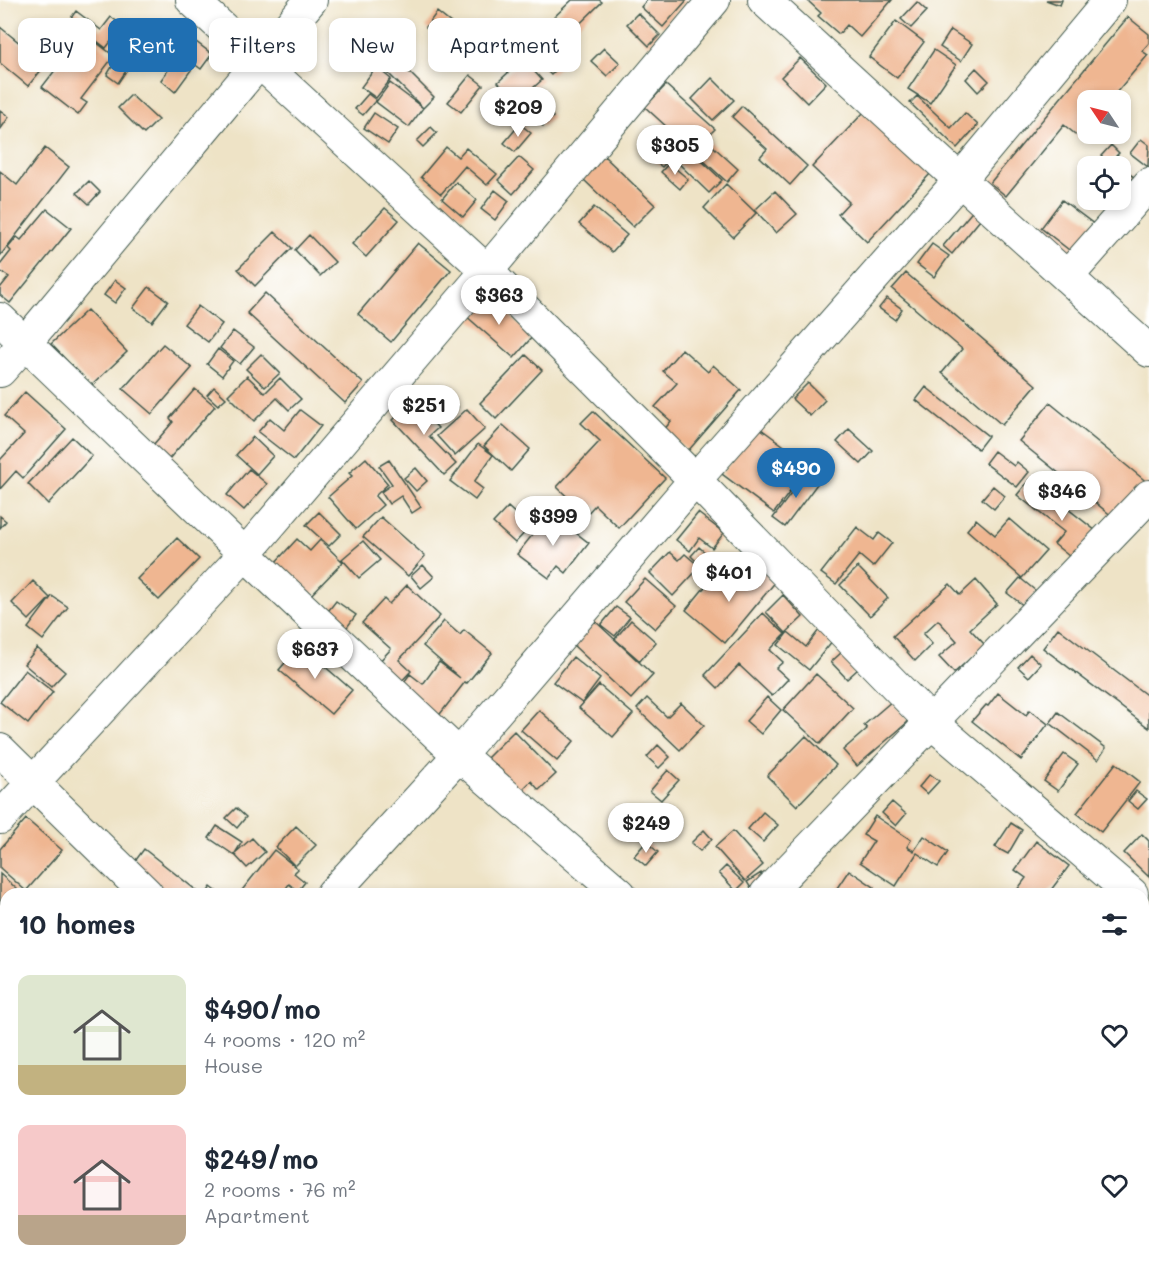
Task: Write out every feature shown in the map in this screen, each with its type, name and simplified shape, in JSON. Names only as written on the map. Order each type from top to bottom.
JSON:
[{"type":"street","points":[[192,0],[211,18]]},
{"type":"street","points":[[296,18],[311,0]]},
{"type":"street","points":[[0,818],[245,554],[487,271],[714,0]]},
{"type":"street","points":[[764,0],[1149,351]]},
{"type":"street","points":[[337,888],[459,755],[695,480],[960,180],[1110,0]]},
{"type":"street","points":[[0,371],[251,72]]},
{"type":"street","points":[[269,72],[487,271],[931,722],[1125,888]]},
{"type":"street","points":[[1067,277],[1149,184]]},
{"type":"street","points":[[0,319],[459,755],[613,888]]},
{"type":"street","points":[[772,888],[1149,496]]},
{"type":"street","points":[[0,750],[141,888]]},
{"type":"building","points":[[572,0],[602,2],[581,22],[581,18],[553,18]]},
{"type":"building","points":[[647,0],[687,0],[663,27],[641,7]]},
{"type":"building","points":[[807,0],[892,0],[860,37],[847,25],[839,34],[818,16],[821,13]]},
{"type":"building","points":[[1046,0],[1062,0],[1060,5]]},
{"type":"building","points":[[917,2],[927,11],[911,28],[901,19]]},
{"type":"building","points":[[76,11],[85,18],[71,18]]},
{"type":"building","points":[[437,12],[444,18],[433,18]]},
{"type":"building","points":[[638,13],[660,35],[649,46],[627,24]]},
{"type":"building","points":[[1128,17],[1149,34],[1149,43],[1142,51],[1148,55],[1118,90],[1077,90],[1077,136],[1064,125],[1006,196],[990,183]]},
{"type":"building","points":[[108,21],[108,45],[106,48],[96,40],[96,26],[101,30]]},
{"type":"building","points":[[896,21],[924,42],[897,78],[869,57]]},
{"type":"building","points":[[0,27],[18,42],[18,72],[40,72],[28,86],[0,63]]},
{"type":"building","points":[[951,30],[972,44],[961,61],[940,47]]},
{"type":"building","points":[[96,42],[108,51],[108,64],[81,99],[87,103],[78,115],[42,87],[54,72],[96,72]]},
{"type":"building","points":[[197,43],[209,52],[209,58],[201,69],[197,66]]},
{"type":"building","points":[[604,48],[620,63],[607,76],[591,61]]},
{"type":"building","points":[[934,50],[956,65],[930,103],[908,89]]},
{"type":"building","points":[[800,58],[826,83],[807,103],[781,77]]},
{"type":"building","points":[[976,68],[989,81],[978,92],[966,79]]},
{"type":"building","points":[[109,72],[125,72],[118,83],[107,75]]},
{"type":"building","points":[[167,72],[190,72],[175,92],[161,80]]},
{"type":"building","points":[[372,72],[382,72],[391,79],[376,98],[361,87]]},
{"type":"building","points":[[409,72],[434,97],[423,108],[388,73]]},
{"type":"building","points":[[509,72],[535,72],[542,80],[516,103],[498,82]]},
{"type":"building","points":[[470,75],[483,85],[461,112],[448,102]]},
{"type":"building","points":[[712,78],[734,100],[713,120],[692,99]]},
{"type":"building","points":[[390,83],[423,108],[409,127],[376,102]]},
{"type":"building","points":[[666,85],[715,129],[705,139],[738,169],[727,182],[645,107]]},
{"type":"building","points":[[368,94],[376,100],[363,115],[355,109]]},
{"type":"building","points":[[131,95],[158,120],[144,134],[118,108]]},
{"type":"building","points":[[917,96],[951,128],[965,113],[978,125],[957,148],[910,103]]},
{"type":"building","points":[[742,106],[807,166],[790,185],[760,157],[767,149],[732,117]]},
{"type":"building","points":[[544,107],[553,117],[543,126],[534,116]]},
{"type":"building","points":[[0,110],[9,117],[0,130]]},
{"type":"building","points":[[864,112],[930,174],[867,242],[838,214],[849,202],[812,167]]},
{"type":"building","points":[[374,113],[398,129],[388,144],[364,128]]},
{"type":"building","points":[[520,124],[531,133],[515,152],[504,143]]},
{"type":"building","points":[[431,127],[437,133],[423,147],[417,141]]},
{"type":"building","points":[[650,139],[671,157],[662,167],[641,150]]},
{"type":"building","points":[[1141,139],[1149,145],[1148,167],[1130,153]]},
{"type":"building","points":[[1111,145],[1119,153],[1116,156],[1101,156]]},
{"type":"building","points":[[446,147],[458,157],[466,148],[497,174],[487,185],[465,166],[441,194],[421,177]]},
{"type":"building","points":[[45,148],[69,167],[0,256],[0,171],[17,185]]},
{"type":"building","points":[[688,148],[722,180],[709,193],[676,161]]},
{"type":"building","points":[[604,156],[655,205],[633,227],[583,179]]},
{"type":"building","points":[[519,157],[534,170],[513,194],[498,180]]},
{"type":"building","points":[[669,163],[688,179],[680,189],[661,172]]},
{"type":"building","points":[[89,181],[100,192],[89,204],[77,193]]},
{"type":"building","points":[[456,182],[477,200],[463,217],[442,199]]},
{"type":"building","points":[[726,184],[756,213],[733,237],[704,208]]},
{"type":"building","points":[[495,190],[509,201],[495,220],[481,209]]},
{"type":"building","points":[[775,191],[797,214],[776,233],[755,210]]},
{"type":"building","points":[[1062,200],[1095,225],[1073,253],[1041,228]]},
{"type":"building","points":[[594,207],[627,235],[612,252],[579,224]]},
{"type":"building","points":[[976,207],[985,214],[952,254],[943,246]]},
{"type":"building","points":[[385,208],[399,220],[366,257],[352,244]]},
{"type":"building","points":[[47,209],[71,228],[10,303],[0,295],[0,288],[9,277],[0,271],[0,265],[11,251],[8,248],[17,237],[21,240]]},
{"type":"building","points":[[275,232],[292,248],[255,286],[238,269]]},
{"type":"building","points":[[309,235],[335,262],[320,276],[295,250]]},
{"type":"building","points":[[418,243],[451,270],[391,342],[358,314]]},
{"type":"building","points":[[932,244],[949,256],[934,277],[917,264]]},
{"type":"building","points":[[906,273],[1036,385],[1002,425],[942,373],[962,349],[892,289]]},
{"type":"building","points":[[115,280],[126,288],[115,303],[104,295]]},
{"type":"building","points":[[149,287],[168,301],[152,322],[133,308]]},
{"type":"building","points":[[265,293],[363,383],[345,403],[247,313]]},
{"type":"building","points":[[484,294],[533,336],[514,358],[465,315]]},
{"type":"building","points":[[887,298],[902,309],[895,320],[879,308]]},
{"type":"building","points":[[198,306],[222,324],[208,342],[184,324]]},
{"type":"building","points":[[87,310],[127,352],[91,386],[51,344]]},
{"type":"building","points":[[233,331],[254,347],[240,364],[220,348]]},
{"type":"building","points":[[163,344],[192,368],[152,414],[123,389]]},
{"type":"building","points":[[218,349],[233,361],[222,376],[207,364]]},
{"type":"building","points":[[682,349],[708,372],[713,365],[741,390],[688,451],[664,430],[671,421],[655,407],[677,383],[663,371]]},
{"type":"building","points":[[261,354],[280,373],[265,387],[246,369]]},
{"type":"building","points":[[526,355],[542,370],[496,419],[480,403]]},
{"type":"building","points":[[247,376],[265,393],[280,378],[301,399],[289,410],[277,398],[254,421],[228,395]]},
{"type":"building","points":[[808,383],[825,400],[810,416],[792,399]]},
{"type":"building","points":[[214,387],[226,398],[218,405],[207,395]]},
{"type":"building","points":[[926,387],[988,436],[978,449],[916,400]]},
{"type":"building","points":[[195,389],[215,406],[169,459],[153,445],[173,422],[170,418]]},
{"type":"building","points":[[25,392],[66,429],[23,478],[16,471],[0,489],[0,460],[24,434],[4,416]]},
{"type":"building","points":[[450,399],[458,407],[444,420],[436,412]]},
{"type":"building","points":[[413,401],[438,428],[429,436],[456,464],[444,475],[393,420]]},
{"type":"building","points":[[1050,403],[1148,483],[1118,521],[1019,441]]},
{"type":"building","points":[[467,409],[485,429],[455,456],[437,436]]},
{"type":"building","points":[[300,410],[321,426],[294,460],[258,432],[270,418],[284,430]]},
{"type":"building","points":[[593,411],[665,478],[619,528],[595,505],[586,515],[557,487],[600,441],[581,423]]},
{"type":"building","points":[[503,425],[530,449],[511,471],[484,446]]},
{"type":"building","points":[[757,426],[810,465],[774,513],[722,474]]},
{"type":"building","points":[[849,429],[873,451],[861,464],[837,442]]},
{"type":"building","points":[[72,437],[92,456],[48,504],[28,484]]},
{"type":"building","points":[[253,437],[273,456],[257,474],[236,455]]},
{"type":"building","points":[[478,444],[493,455],[474,482],[483,489],[475,500],[450,481]]},
{"type":"building","points":[[994,451],[1014,466],[1017,462],[1029,472],[1017,487],[985,463]]},
{"type":"building","points":[[366,458],[388,484],[375,496],[383,505],[356,529],[328,497],[352,476],[349,473]]},
{"type":"building","points":[[389,460],[421,507],[412,513],[401,496],[389,504],[381,492],[392,484],[379,466]]},
{"type":"building","points":[[416,468],[427,481],[416,491],[404,478]]},
{"type":"building","points":[[249,469],[267,484],[244,510],[227,495]]},
{"type":"building","points":[[808,471],[820,480],[785,527],[773,518]]},
{"type":"building","points":[[1030,479],[1101,535],[1079,564],[1054,544],[1064,532],[1017,495]]},
{"type":"building","points":[[993,486],[1005,496],[994,509],[982,499]]},
{"type":"building","points":[[508,507],[530,527],[515,543],[493,523]]},
{"type":"building","points":[[319,512],[341,534],[329,546],[306,525]]},
{"type":"building","points":[[550,513],[589,543],[566,573],[558,566],[549,578],[517,554]]},
{"type":"building","points":[[698,513],[724,533],[712,548],[699,538],[690,551],[676,540]]},
{"type":"building","points":[[0,516],[6,521],[0,528]]},
{"type":"building","points":[[381,517],[425,556],[408,576],[363,537]]},
{"type":"building","points":[[976,519],[995,535],[1009,519],[1046,551],[1022,578],[967,530]]},
{"type":"building","points":[[857,527],[874,540],[879,533],[892,543],[873,567],[859,555],[836,584],[821,573]]},
{"type":"building","points":[[177,538],[199,559],[159,600],[137,579]]},
{"type":"building","points":[[297,539],[310,551],[320,540],[343,562],[308,598],[273,565]]},
{"type":"building","points":[[363,541],[380,560],[359,578],[342,559]]},
{"type":"building","points":[[699,547],[710,557],[701,566],[691,556]]},
{"type":"building","points":[[670,552],[679,560],[685,554],[700,567],[673,596],[650,573]]},
{"type":"building","points":[[423,565],[434,577],[421,588],[411,576]]},
{"type":"building","points":[[858,567],[888,598],[870,616],[840,585]]},
{"type":"building","points":[[763,569],[777,580],[725,643],[686,610],[717,572],[731,584],[739,574],[751,584]]},
{"type":"building","points":[[1020,578],[1036,591],[1024,606],[1007,593]]},
{"type":"building","points":[[645,579],[676,606],[655,629],[624,602]]},
{"type":"building","points":[[976,580],[997,604],[970,629],[985,645],[954,673],[939,657],[957,641],[938,620],[923,634],[932,644],[915,661],[893,636],[950,584],[960,595]]},
{"type":"building","points":[[33,581],[50,598],[29,620],[12,603]]},
{"type":"building","points":[[407,585],[440,616],[399,660],[411,671],[398,685],[377,664],[391,649],[362,623],[384,599],[389,604]]},
{"type":"building","points":[[783,595],[803,617],[786,633],[766,612]]},
{"type":"building","points":[[52,596],[68,607],[43,640],[28,628]]},
{"type":"building","points":[[336,601],[356,615],[345,630],[325,615]]},
{"type":"building","points":[[616,607],[630,617],[615,636],[601,625]]},
{"type":"building","points":[[763,613],[785,634],[770,650],[783,662],[776,668],[788,679],[772,696],[739,665],[718,688],[705,675]]},
{"type":"building","points":[[631,620],[656,642],[640,661],[615,639]]},
{"type":"building","points":[[444,621],[460,635],[464,630],[492,653],[467,683],[465,682],[437,718],[399,689],[410,674],[423,684],[439,662],[460,678],[423,646]]},
{"type":"building","points":[[595,621],[653,675],[631,699],[573,645]]},
{"type":"building","points":[[1058,628],[1149,697],[1149,728],[1043,648]]},
{"type":"building","points":[[819,630],[833,640],[809,670],[778,645],[788,632],[806,647]]},
{"type":"building","points":[[300,645],[352,690],[331,714],[279,670]]},
{"type":"building","points":[[37,648],[65,672],[51,687],[24,664]]},
{"type":"building","points":[[842,652],[858,669],[847,679],[831,662]]},
{"type":"building","points":[[1030,654],[1041,664],[1029,677],[1018,667]]},
{"type":"building","points":[[573,657],[600,679],[582,703],[553,682]]},
{"type":"building","points":[[25,670],[53,692],[28,724],[0,702]]},
{"type":"building","points":[[816,674],[853,708],[820,744],[783,710]]},
{"type":"building","points":[[599,685],[633,714],[613,737],[579,708]]},
{"type":"building","points":[[998,693],[1026,715],[1030,710],[1048,724],[1021,760],[972,721]]},
{"type":"building","points":[[767,697],[781,710],[761,734],[746,721]]},
{"type":"building","points":[[647,698],[667,717],[681,703],[704,725],[680,750],[637,709]]},
{"type":"building","points":[[892,701],[909,721],[857,766],[843,750],[867,729],[864,725]]},
{"type":"building","points":[[539,710],[574,741],[557,761],[521,730]]},
{"type":"building","points":[[1058,712],[1106,748],[1098,760],[1050,723]]},
{"type":"building","points":[[514,731],[556,774],[539,790],[531,781],[519,793],[486,759]]},
{"type":"building","points":[[806,736],[836,765],[797,806],[767,776]]},
{"type":"building","points":[[658,745],[670,757],[659,768],[647,757]]},
{"type":"building","points":[[1064,754],[1078,764],[1058,791],[1044,781]]},
{"type":"building","points":[[1116,763],[1140,782],[1101,832],[1077,813]]},
{"type":"building","points":[[668,770],[679,780],[661,800],[650,791]]},
{"type":"building","points":[[930,774],[939,781],[927,794],[919,787]]},
{"type":"building","points":[[1136,791],[1147,799],[1138,809],[1128,801]]},
{"type":"building","points":[[892,802],[906,814],[896,826],[882,813]]},
{"type":"building","points":[[236,808],[246,817],[237,828],[226,818]]},
{"type":"building","points":[[763,812],[778,825],[763,842],[748,829]]},
{"type":"building","points":[[875,816],[911,840],[907,847],[914,851],[924,836],[948,852],[938,867],[917,853],[896,886],[860,862],[874,841],[863,835]]},
{"type":"building","points":[[26,819],[62,850],[29,888],[23,888],[0,868],[0,849]]},
{"type":"building","points":[[1011,823],[1022,830],[1008,854],[995,847]]},
{"type":"building","points":[[217,826],[242,842],[234,855],[209,838]]},
{"type":"building","points":[[296,826],[316,845],[295,866],[276,847]]},
{"type":"building","points":[[704,830],[712,839],[700,851],[691,843]]},
{"type":"building","points":[[733,831],[763,865],[745,881],[715,847]]},
{"type":"building","points":[[1142,834],[1149,841],[1149,877],[1124,853]]},
{"type":"building","points":[[252,838],[265,852],[247,868],[234,854]]},
{"type":"building","points":[[1036,841],[1069,866],[1052,888],[1018,888],[1026,878],[1015,870]]},
{"type":"building","points":[[646,842],[658,852],[646,866],[634,856]]},
{"type":"building","points":[[144,849],[193,888],[155,888],[130,868]]},
{"type":"building","points":[[274,850],[298,869],[294,873],[305,882],[300,888],[294,888],[289,884],[286,888],[244,888]]},
{"type":"building","points":[[726,866],[744,883],[739,888],[733,888],[719,873]]},
{"type":"building","points":[[849,870],[874,887],[873,888],[837,888]]},
{"type":"building","points":[[761,873],[766,881],[755,888],[751,888],[747,882]]},
{"type":"building","points":[[0,874],[16,888],[0,888]]}]
